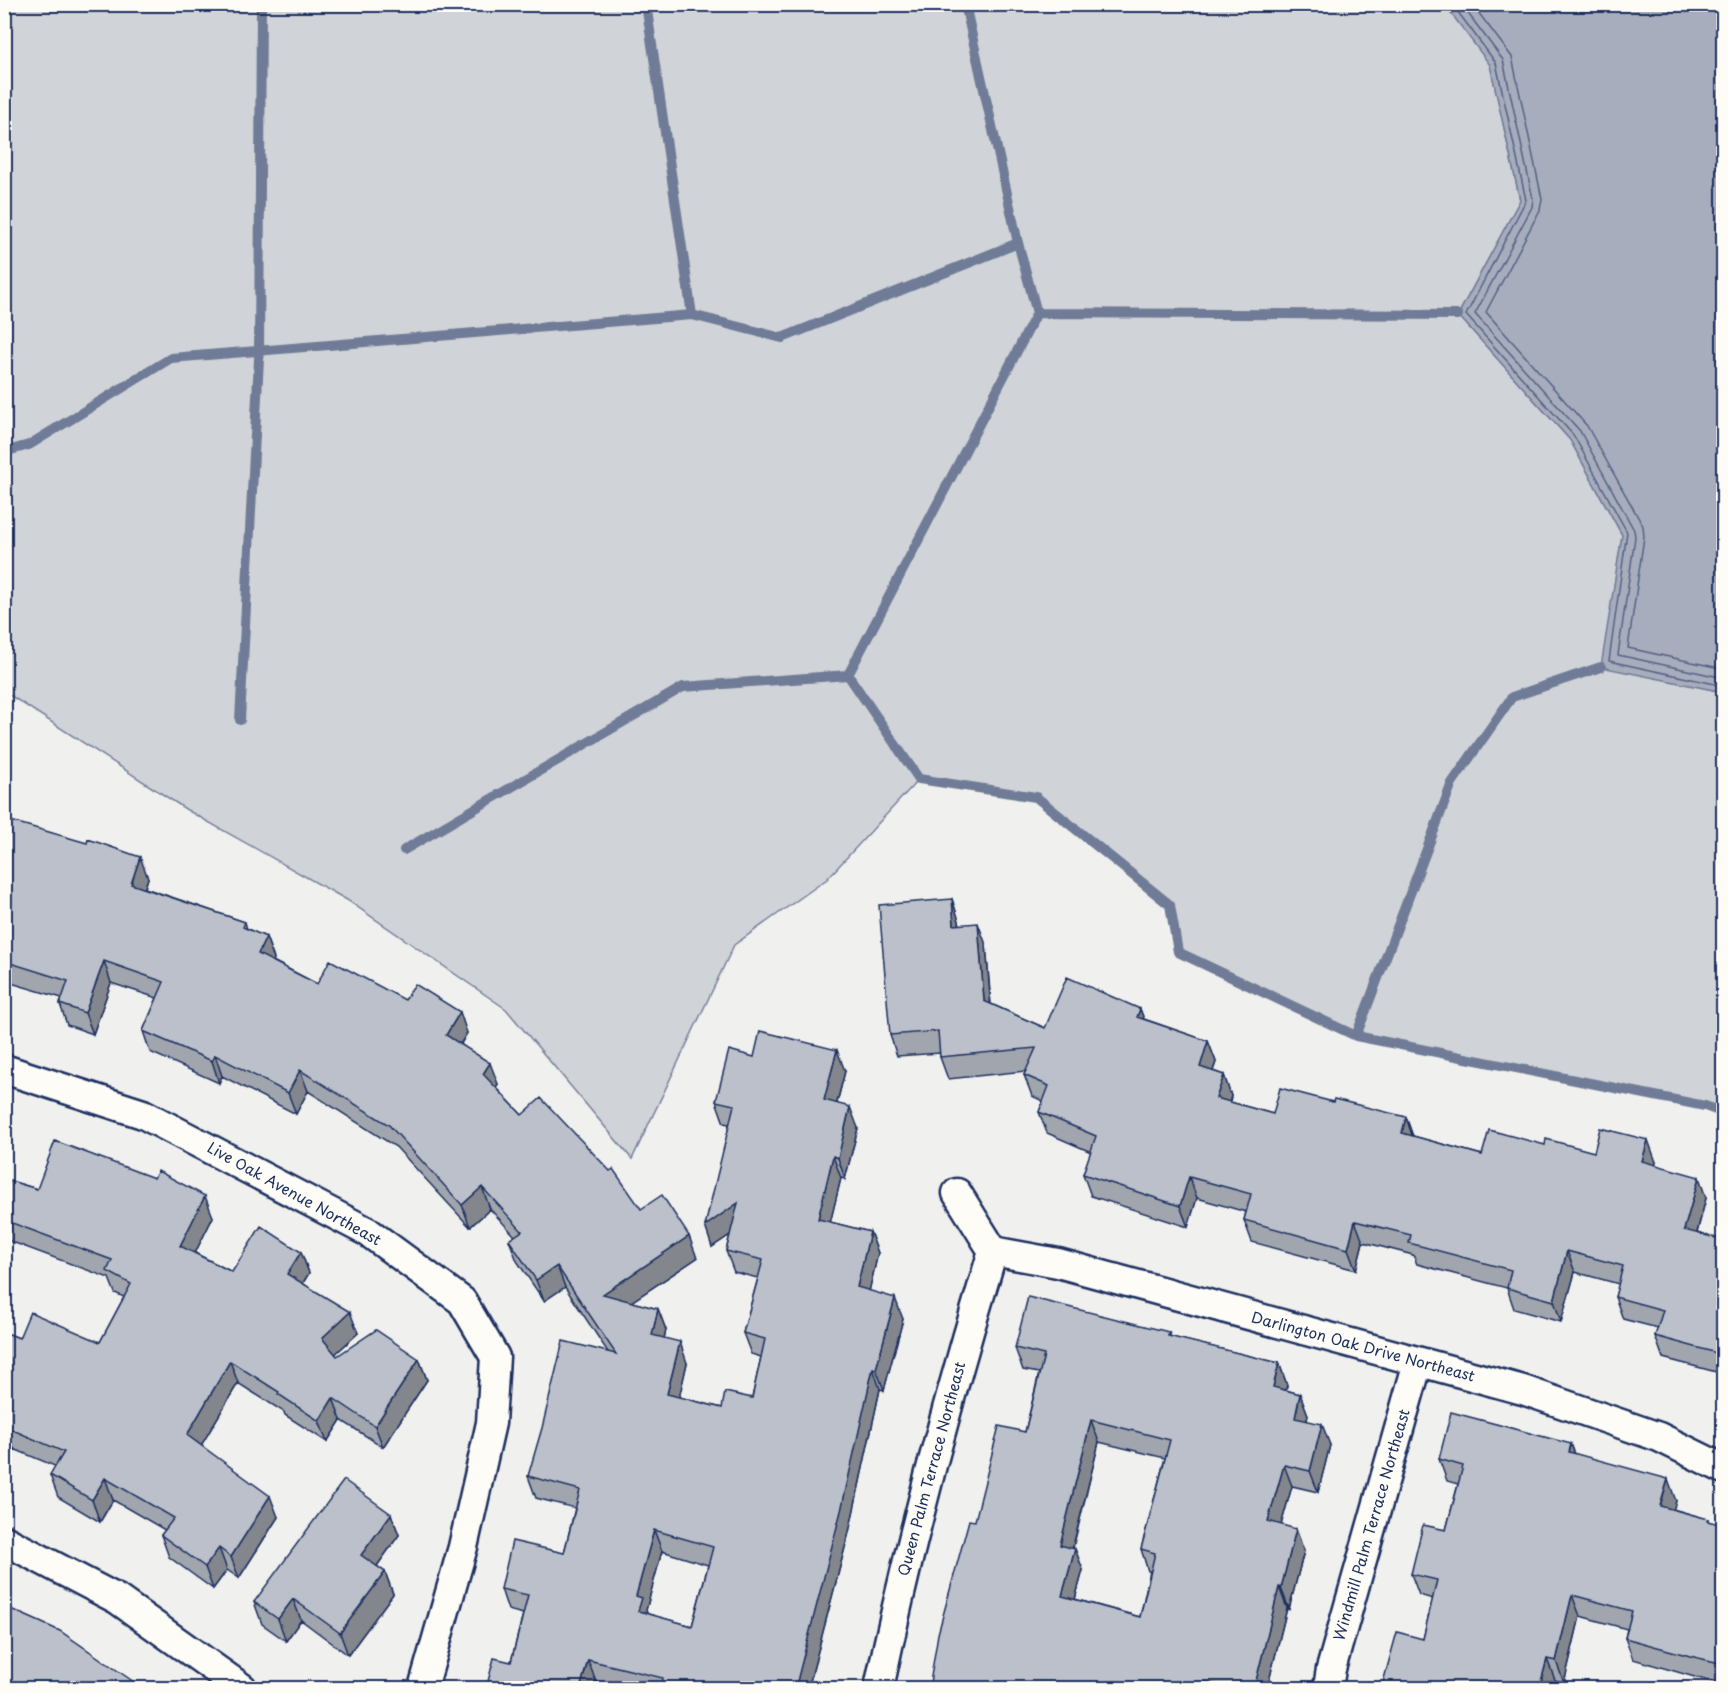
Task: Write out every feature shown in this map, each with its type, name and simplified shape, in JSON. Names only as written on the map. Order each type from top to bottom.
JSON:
[{"type":"street","name":"Live Oak Avenue Northeast","points":[[4,1069],[143,1114],[368,1232],[462,1301],[495,1357],[491,1423],[463,1548],[423,1689]]},
{"type":"street","points":[[957,1193],[993,1251]]},
{"type":"street","name":"Darlington Oak Drive Northeast","points":[[993,1251],[1058,1263],[1523,1390],[1659,1437],[1724,1469]]},
{"type":"street","name":"Queen Palm Terrace Northeast","points":[[879,1689],[896,1606],[961,1358],[993,1251]]},
{"type":"street","name":"Windmill Palm Terrace Northeast","points":[[1328,1689],[1331,1669],[1418,1362]]},
{"type":"street","points":[[4,1540],[117,1599],[242,1689]]},
{"type":"shaded area","points":[[4,5],[1445,5],[1490,64],[1520,200],[1458,315],[1570,440],[1622,535],[1602,666],[1723,692],[1723,1113],[1705,1106],[1356,1036],[1178,952],[1170,905],[1036,797],[919,779],[827,879],[734,945],[632,1159],[506,1009],[347,900],[187,810],[5,692]]},
{"type":"water","points":[[1445,5],[1723,5],[1723,692],[1601,667],[1622,535],[1570,440],[1458,315],[1520,200],[1490,65]]},
{"type":"building","points":[[4,819],[87,843],[88,839],[140,857],[131,884],[245,922],[243,927],[266,937],[258,954],[317,984],[330,960],[405,1000],[415,984],[460,1012],[446,1035],[490,1063],[483,1074],[522,1115],[541,1098],[610,1171],[613,1169],[641,1209],[662,1195],[689,1236],[603,1294],[658,1309],[652,1335],[680,1342],[667,1394],[722,1408],[725,1392],[752,1398],[765,1339],[743,1333],[763,1260],[726,1251],[738,1203],[705,1226],[734,1105],[716,1101],[729,1050],[754,1057],[760,1031],[837,1050],[824,1100],[850,1107],[838,1158],[833,1156],[818,1219],[870,1232],[857,1287],[895,1298],[876,1369],[873,1368],[841,1511],[795,1689],[662,1689],[663,1678],[588,1660],[580,1689],[486,1689],[494,1658],[511,1662],[528,1595],[501,1589],[512,1541],[564,1553],[580,1490],[528,1476],[563,1341],[616,1354],[557,1266],[536,1280],[509,1240],[522,1231],[482,1187],[462,1205],[389,1125],[300,1070],[288,1093],[215,1055],[212,1061],[143,1031],[164,982],[104,961],[85,1013],[60,1004],[68,981],[4,961]],"holes":[[[654,1530],[713,1547],[692,1626],[638,1611],[642,1598],[636,1596]]]},
{"type":"building","points":[[952,899],[954,925],[978,923],[984,1001],[1045,1028],[1067,977],[1140,1009],[1137,1017],[1208,1041],[1200,1067],[1224,1075],[1216,1098],[1273,1114],[1280,1088],[1333,1102],[1334,1099],[1406,1117],[1402,1133],[1482,1155],[1489,1130],[1545,1145],[1546,1139],[1594,1152],[1600,1128],[1648,1140],[1642,1161],[1699,1177],[1684,1230],[1724,1240],[1724,1355],[1655,1336],[1663,1310],[1615,1297],[1623,1266],[1567,1251],[1554,1301],[1507,1288],[1511,1270],[1409,1243],[1411,1235],[1355,1221],[1348,1249],[1244,1220],[1251,1194],[1189,1177],[1180,1206],[1083,1174],[1096,1136],[1039,1112],[1049,1086],[1024,1075],[1036,1048],[940,1057],[938,1031],[890,1035],[879,905]]},
{"type":"building","points":[[55,1141],[154,1178],[158,1171],[205,1196],[180,1246],[232,1272],[261,1226],[301,1252],[287,1274],[350,1312],[322,1338],[337,1356],[376,1330],[419,1359],[375,1426],[333,1398],[319,1421],[230,1361],[187,1435],[270,1496],[231,1557],[219,1548],[205,1567],[161,1535],[174,1518],[105,1478],[92,1500],[50,1475],[64,1452],[6,1427],[4,1432],[4,1332],[19,1338],[30,1312],[100,1342],[131,1284],[107,1271],[112,1260],[4,1220],[4,1179],[37,1189]]},
{"type":"building","points":[[1028,1297],[1169,1332],[1168,1336],[1279,1363],[1273,1387],[1300,1394],[1295,1418],[1322,1424],[1310,1471],[1284,1465],[1268,1521],[1296,1529],[1254,1689],[1234,1689],[1206,1682],[1204,1689],[929,1689],[938,1634],[969,1520],[975,1521],[999,1426],[1025,1432],[1044,1355],[1015,1348]],"holes":[[[1091,1420],[1170,1440],[1141,1549],[1155,1553],[1140,1617],[1062,1596],[1075,1549],[1060,1545]]]},
{"type":"building","points":[[1451,1412],[1571,1444],[1569,1452],[1668,1479],[1660,1506],[1724,1525],[1724,1664],[1625,1638],[1632,1611],[1572,1595],[1556,1661],[1547,1659],[1539,1689],[1391,1689],[1382,1686],[1397,1632],[1423,1639],[1437,1580],[1411,1574],[1423,1525],[1446,1530],[1463,1466],[1439,1459]]},
{"type":"building","points":[[344,1480],[391,1514],[361,1555],[385,1572],[340,1633],[293,1599],[278,1619],[254,1602]]},
{"type":"building","points":[[4,1606],[60,1631],[137,1684],[138,1682],[148,1689],[4,1689]]},
{"type":"waterway","points":[[240,720],[259,359],[261,4]]},
{"type":"waterway","points":[[646,4],[692,315]]},
{"type":"waterway","points":[[404,850],[683,687],[848,675],[1037,313],[1018,243],[965,4]]},
{"type":"waterway","points":[[4,452],[29,445],[171,358],[692,315],[782,338],[1018,243]]},
{"type":"waterway","points":[[1037,313],[1458,315]]},
{"type":"waterway","points":[[848,675],[919,779],[1036,797],[1170,905],[1178,952],[1356,1036],[1452,783],[1512,697],[1601,667]]},
{"type":"waterway","points":[[1356,1036],[1705,1106],[1724,1113]]}]
